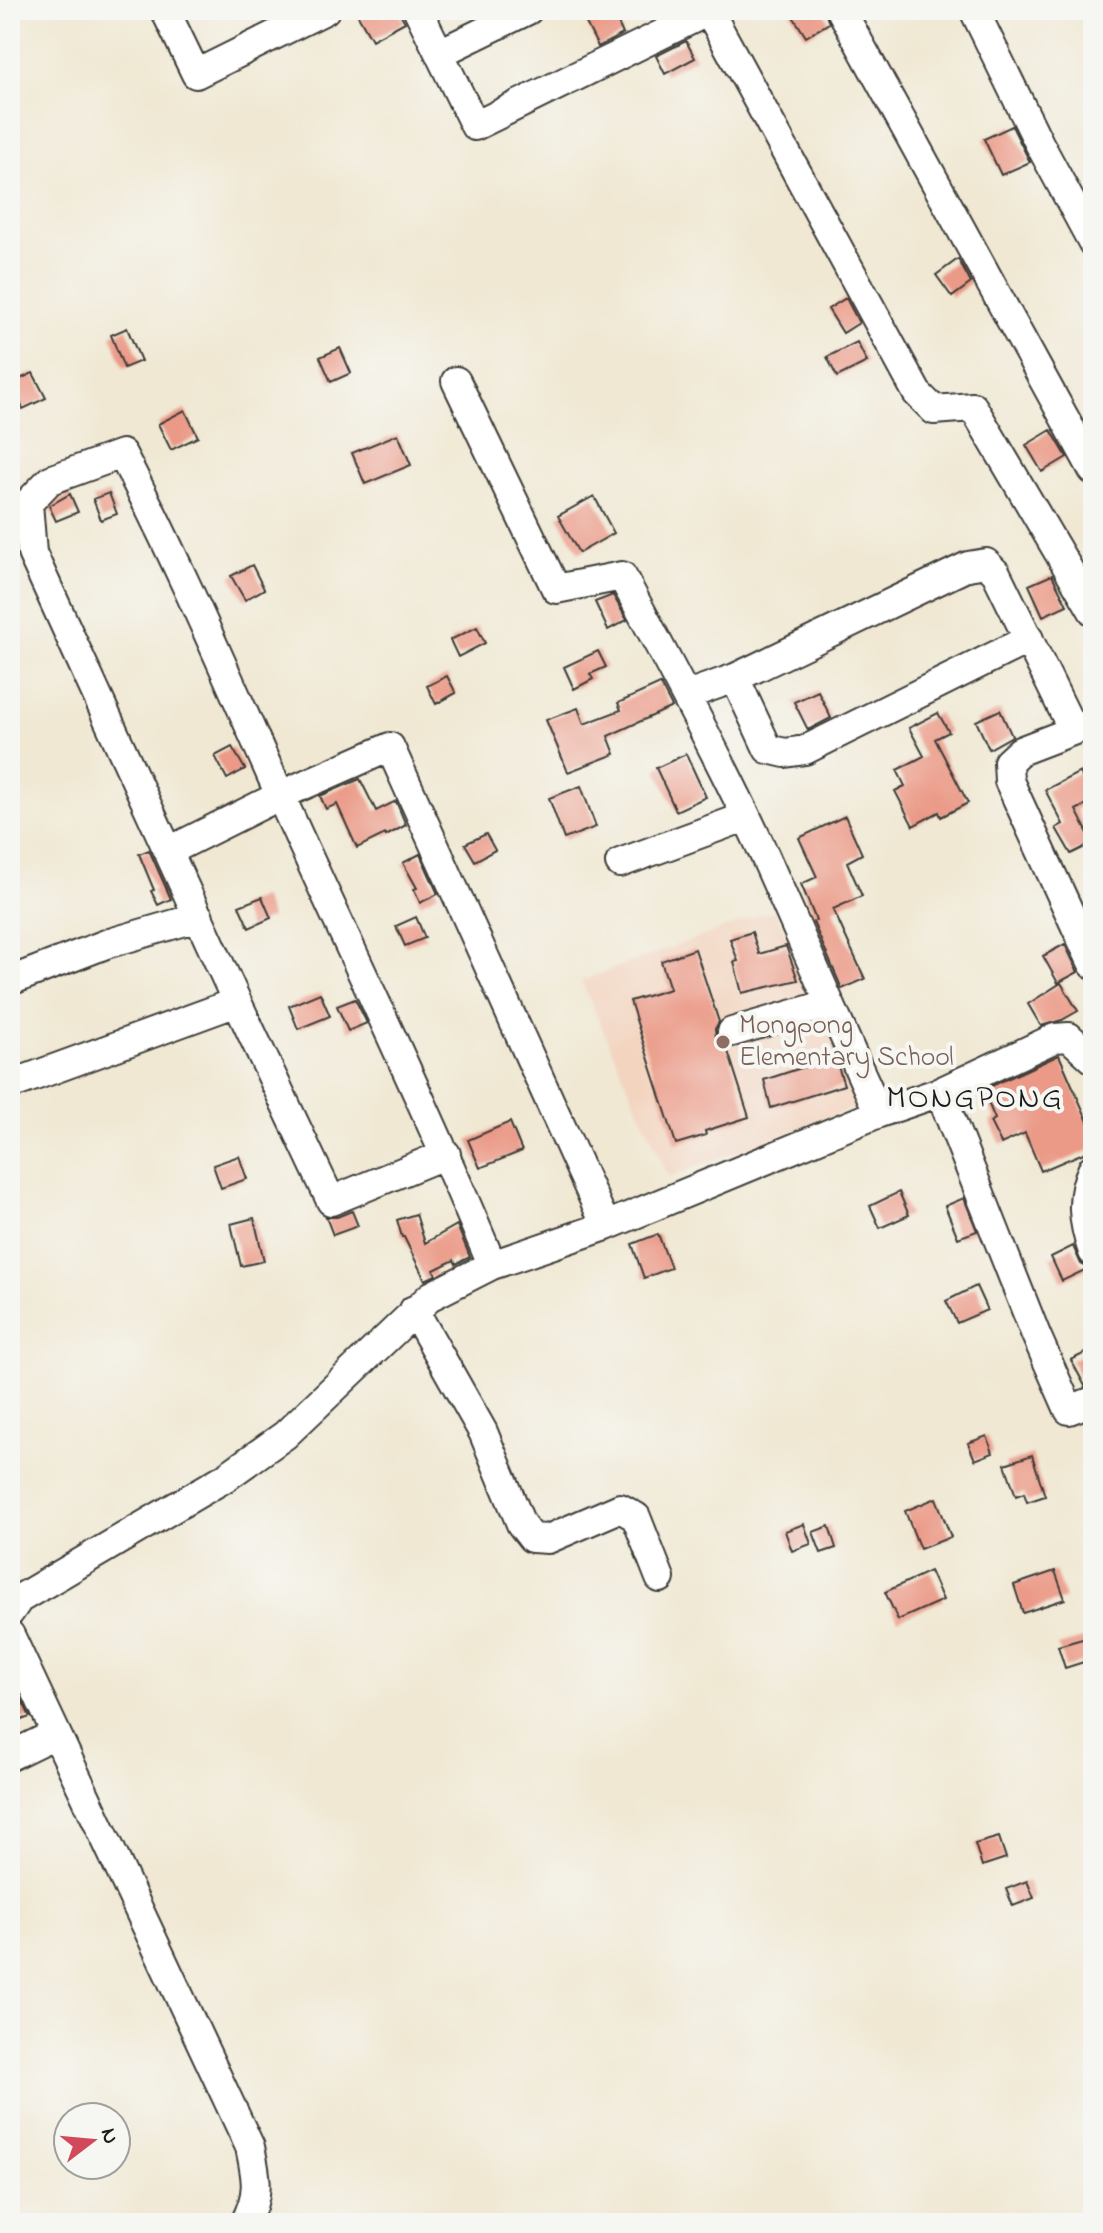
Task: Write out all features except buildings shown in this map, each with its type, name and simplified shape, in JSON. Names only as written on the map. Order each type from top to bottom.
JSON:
[{"type":"street","points":[[165,10],[196,74],[288,18],[325,10]]},
{"type":"street","points":[[418,10],[475,126],[710,10],[917,393],[934,410],[973,407],[1093,611]]},
{"type":"street","points":[[440,53],[528,10]]},
{"type":"street","points":[[841,10],[1093,470]]},
{"type":"street","points":[[974,10],[1039,143],[1093,243]]},
{"type":"street","points":[[456,381],[556,589],[622,576],[687,695],[756,837],[879,1113]]},
{"type":"street","points":[[446,1154],[331,1201],[32,553],[28,503],[50,480],[122,454],[165,538],[446,1154],[492,1265]]},
{"type":"street","points":[[687,695],[735,678],[968,566],[986,563],[996,573],[1029,639],[1083,726],[1020,751],[1008,762],[1009,781],[1093,964]]},
{"type":"street","points":[[735,678],[768,749],[785,753],[805,750],[1029,639]]},
{"type":"street","points":[[169,851],[281,795],[390,747],[606,1226]]},
{"type":"street","points":[[620,863],[745,817]]},
{"type":"street","points":[[10,981],[106,944],[199,917]]},
{"type":"street","points":[[10,1085],[237,1002]]},
{"type":"street","points":[[732,1032],[829,1004]]},
{"type":"street","points":[[10,1612],[19,1599],[226,1477],[285,1435],[431,1296],[492,1265],[606,1226],[879,1113],[940,1092],[1055,1038],[1069,1037],[1093,1059]]},
{"type":"street","points":[[940,1092],[1069,1410],[1093,1401]]},
{"type":"street","points":[[1093,1168],[1083,1204],[1085,1227],[1093,1252]]},
{"type":"street","points":[[414,1310],[483,1432],[521,1524],[532,1538],[548,1539],[620,1508],[636,1517],[660,1578]]},
{"type":"street","points":[[10,1635],[250,2147],[257,2179],[254,2205],[245,2223]]},
{"type":"street","points":[[10,1756],[55,1734]]},
{"type":"shaded area","name":"Mongpong Elementary School","points":[[774,910],[867,1103],[669,1177],[581,981]]},
{"type":"place","name":"Mongpong Elementary School","points":[[723,1042]]},
{"type":"district","name":"MONGPONG","points":[[975,1099]]}]
